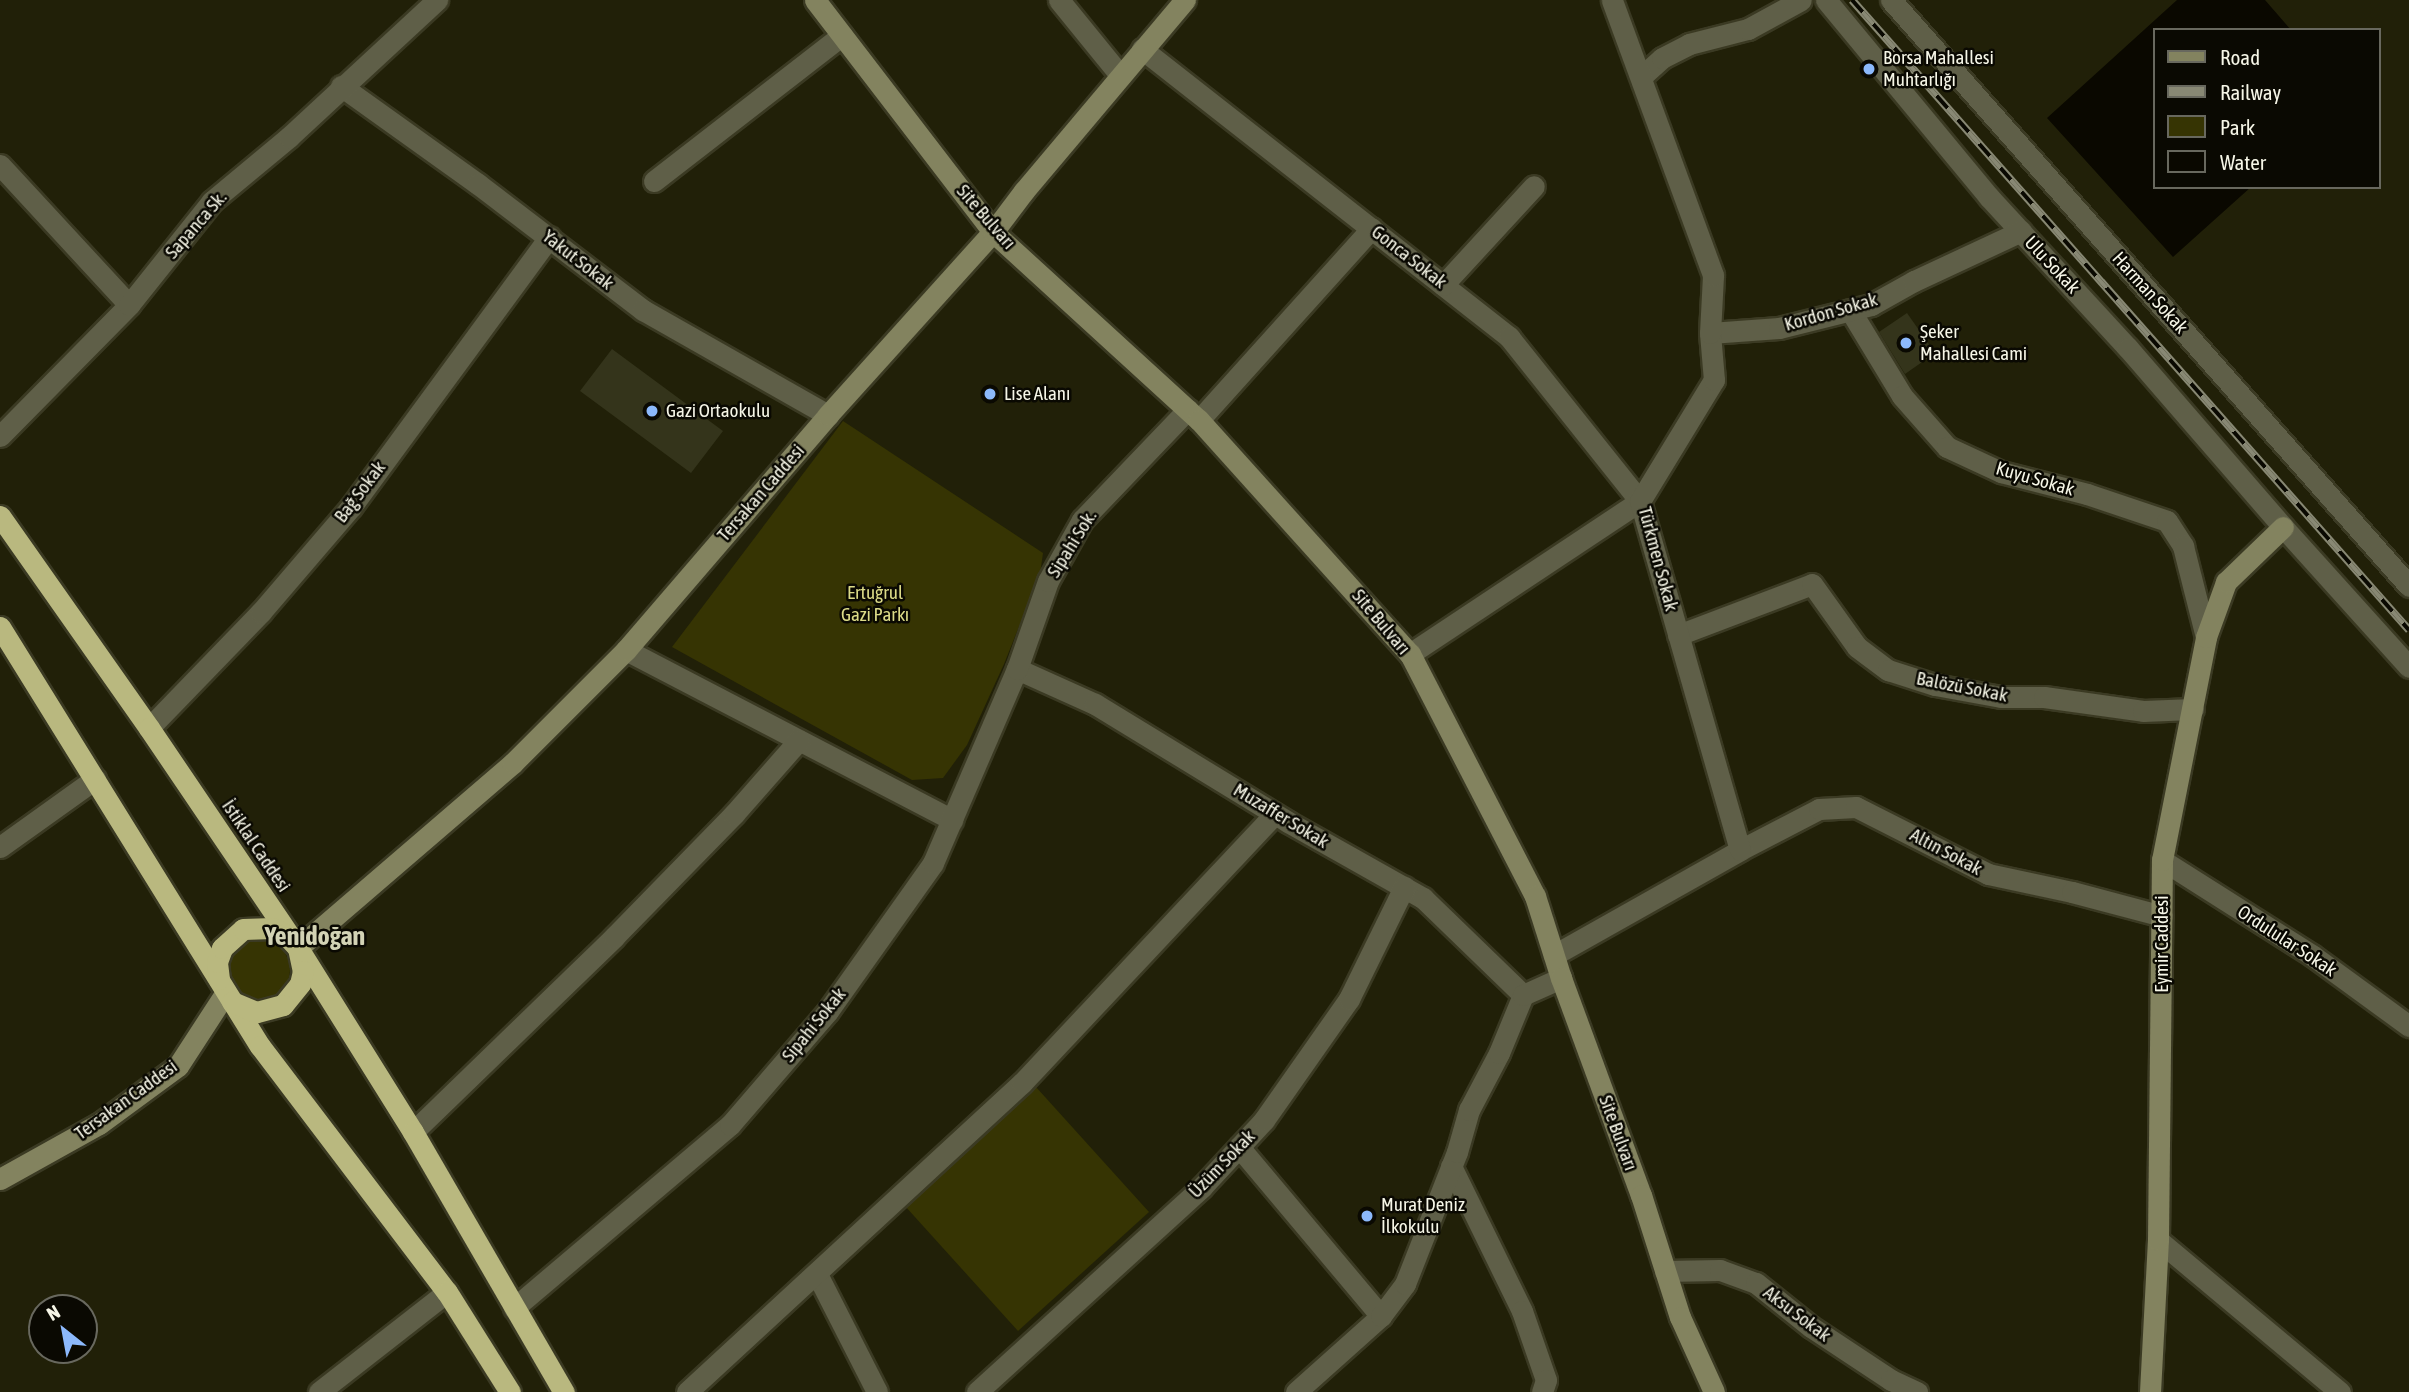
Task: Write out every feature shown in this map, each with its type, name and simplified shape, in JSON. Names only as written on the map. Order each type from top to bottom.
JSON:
[{"type":"highway","name":"İstiklal Caddesi","points":[[0,516],[149,728],[298,948],[413,1132],[564,1392]]},
{"type":"highway","points":[[0,627],[260,1046],[447,1292],[509,1392]]},
{"type":"highway","points":[[272,928],[285,934],[298,948],[303,971],[300,984],[283,1005],[256,1012],[226,991],[217,962],[222,948],[243,929],[272,928]]},
{"type":"street","name":"Sapanca Sk.","points":[[0,436],[129,305],[212,201],[289,137],[341,86],[438,0]]},
{"type":"street","name":"Site Bulvarı","points":[[815,0],[993,232],[1193,415],[1410,654],[1535,896],[1561,978],[1641,1195],[1680,1317],[1714,1392]]},
{"type":"street","points":[[1059,0],[1120,75]]},
{"type":"street","name":"Tersakan Caddesi","points":[[298,948],[513,763],[626,650],[828,415],[993,232],[1120,75],[1185,0]]},
{"type":"street","name":"Türkmen Sokak","points":[[1612,0],[1713,275],[1710,333],[1714,380],[1640,501],[1740,850]]},
{"type":"street","points":[[1641,77],[1662,58],[1689,44],[1748,29],[1801,0]]},
{"type":"street","name":"Ulu Sokak","points":[[1826,0],[2021,231],[2128,348],[2409,667]]},
{"type":"street","name":"Harman Sokak","points":[[1891,0],[2409,586]]},
{"type":"street","points":[[654,181],[842,35]]},
{"type":"street","name":"Gonca Sokak","points":[[1142,49],[1509,337],[1640,501]]},
{"type":"street","name":"Yakut Sokak","points":[[341,86],[549,237],[643,310],[828,415]]},
{"type":"street","points":[[0,165],[129,305]]},
{"type":"street","points":[[1443,285],[1534,186]]},
{"type":"street","name":"Sipahi Sok.","points":[[1017,668],[1048,581],[1082,520],[1193,415],[1372,228]]},
{"type":"street","name":"Kordon Sokak","points":[[1710,333],[1779,328],[1871,305],[1914,281],[2021,231]]},
{"type":"street","name":"Bağ Sokak","points":[[149,728],[261,612],[351,507],[549,237]]},
{"type":"street","name":"Kuyu Sokak","points":[[1850,310],[1902,396],[1947,447],[2001,471],[2087,494],[2168,521],[2183,546],[2206,637]]},
{"type":"street","points":[[1410,654],[1640,501]]},
{"type":"street","name":"Eymir Caddesi","points":[[2150,1392],[2158,1240],[2162,860],[2206,637],[2226,582],[2283,527]]},
{"type":"street","name":"Balözü Sokak","points":[[1678,635],[1812,584],[1857,647],[1888,670],[1935,685],[2001,697],[2044,697],[2143,711],[2193,709]]},
{"type":"street","points":[[626,650],[953,820]]},
{"type":"street","name":"Muzaffer Sokak","points":[[1017,668],[1095,704],[1275,814],[1423,898],[1523,995]]},
{"type":"street","name":"Sipahi Sokak","points":[[514,1308],[730,1125],[828,1011],[933,863],[1017,668]]},
{"type":"street","points":[[413,1132],[614,937],[734,814],[799,740]]},
{"type":"street","points":[[0,847],[95,779]]},
{"type":"street","name":"Altın Sokak","points":[[1740,850],[1819,809],[1856,807],[1988,874],[2162,916]]},
{"type":"street","points":[[687,1392],[1022,1083],[1275,814]]},
{"type":"street","points":[[1554,955],[1740,850]]},
{"type":"street","name":"Ordulular Sokak","points":[[2162,860],[2313,956],[2409,1026]]},
{"type":"street","name":"Üzüm Sokak","points":[[977,1392],[1202,1187],[1264,1120],[1349,999],[1404,887]]},
{"type":"street","points":[[1296,1392],[1381,1316],[1405,1284],[1451,1166],[1469,1110],[1499,1053],[1523,995],[1561,978]]},
{"type":"street","name":"Tersakan Caddesi","points":[[0,1179],[99,1124],[178,1066],[226,991]]},
{"type":"street","points":[[1239,1147],[1381,1316]]},
{"type":"street","points":[[1451,1166],[1522,1311],[1546,1380],[1542,1392]]},
{"type":"street","points":[[2158,1240],[2340,1392]]},
{"type":"street","name":"Aksu Sokak","points":[[1665,1271],[1720,1270],[1756,1283],[1811,1327],[1891,1380],[1917,1392]]},
{"type":"street","points":[[817,1274],[877,1392]]},
{"type":"street","points":[[319,1392],[447,1292]]},
{"type":"green space","name":"Ertuğrul Gazi Parkı","points":[[843,421],[1043,553],[1040,574],[1004,664],[967,745],[943,778],[912,780],[672,647]]},
{"type":"green space","points":[[259,939],[271,941],[281,948],[288,958],[288,982],[281,992],[271,999],[259,1001],[247,999],[237,992],[230,982],[228,970],[230,958],[237,948],[247,941]]},
{"type":"green space","points":[[1036,1087],[1149,1212],[1018,1331],[905,1206]]},
{"type":"water","points":[[2177,0],[2265,0],[2289,28],[2154,28],[2154,189],[2249,189],[2173,257],[2047,118]]},
{"type":"building","name":"Şeker Mahallesi Cami","points":[[1907,313],[1935,353],[1905,374],[1879,332]]},
{"type":"building","name":"Gazi Ortaokulu","points":[[612,349],[723,431],[691,473],[580,391]]},
{"type":"railway","points":[[1852,0],[2409,630]]},
{"type":"place","name":"Borsa Mahallesi Muhtarlığı","points":[[1869,69]]},
{"type":"place","name":"Şeker Mahallesi Cami","points":[[1906,343]]},
{"type":"place","name":"Lise Alanı","points":[[990,394]]},
{"type":"place","name":"Gazi Ortaokulu","points":[[652,411]]},
{"type":"place","name":"Murat Deniz İlkokulu","points":[[1367,1216]]},
{"type":"district","name":"Yenidoğan","points":[[315,937]]}]
